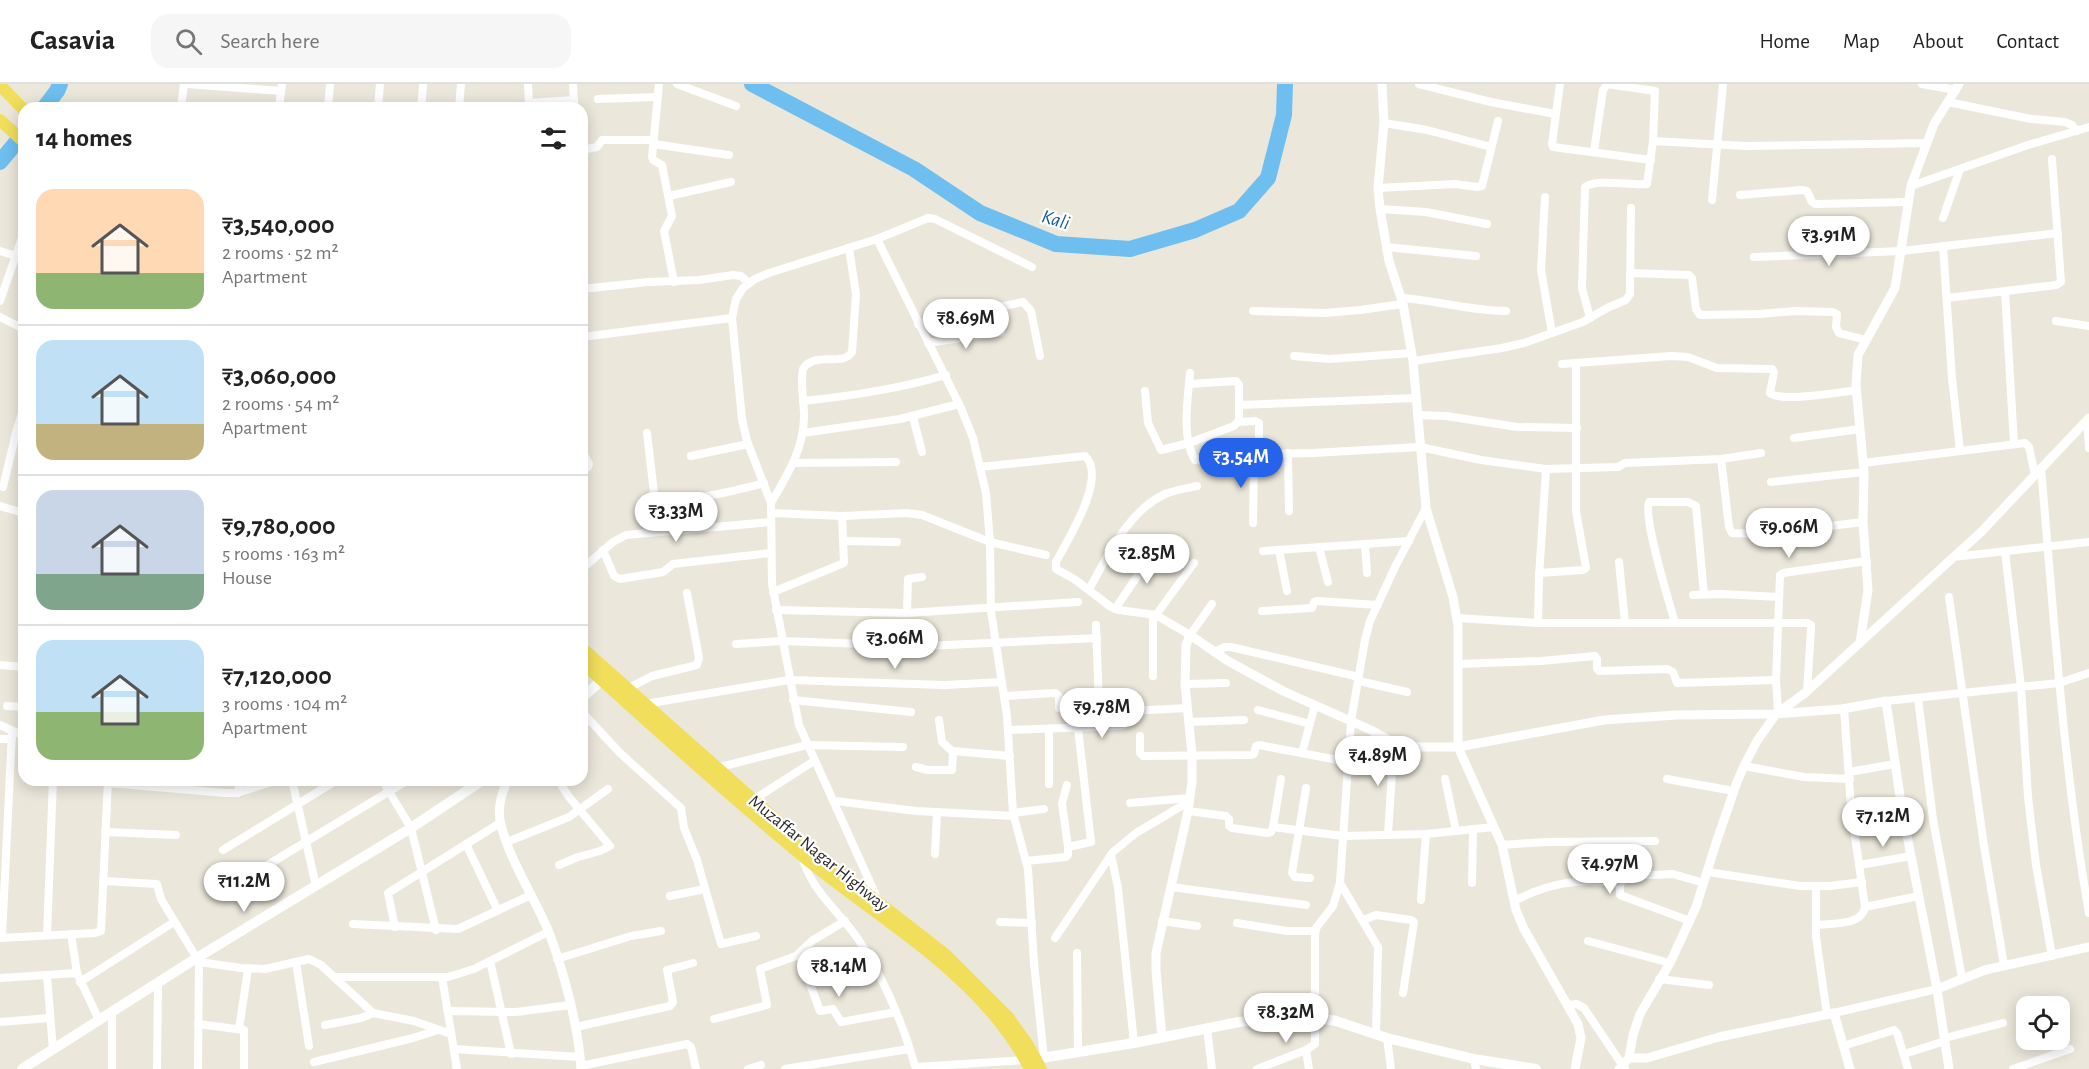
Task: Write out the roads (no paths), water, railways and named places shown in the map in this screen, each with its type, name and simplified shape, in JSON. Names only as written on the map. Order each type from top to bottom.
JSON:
[{"type":"main road","points":[[0,85],[18,104]]},
{"type":"main road","points":[[0,120],[18,136]]},
{"type":"main road","name":"Muzaffar Nagar Highway","points":[[588,655],[623,692],[802,855],[962,982],[1036,1063]]},
{"type":"main road","name":"Muzaffar Nagar Highway","points":[[588,666],[606,676]]},
{"type":"main road","points":[[588,692],[606,676]]},
{"type":"main road","name":"Muzaffar Nagar Highway","points":[[623,692],[645,704],[801,842],[878,900],[945,955],[1008,1017],[1036,1063]]},
{"type":"main road","points":[[26,1068],[158,983],[411,828],[474,786]]},
{"type":"main road","points":[[1036,1063],[1078,1052],[1284,1016],[1316,1017],[1336,1021],[1475,1064],[1536,1069]]},
{"type":"street","points":[[182,102],[186,84],[281,87],[280,102]]},
{"type":"street","points":[[328,102],[330,84]]},
{"type":"street","points":[[378,102],[380,84]]},
{"type":"street","points":[[422,102],[423,84]]},
{"type":"street","points":[[460,102],[461,84]]},
{"type":"street","points":[[528,84],[529,102]]},
{"type":"street","points":[[573,84],[574,102]]},
{"type":"street","points":[[659,84],[652,157],[662,165],[669,196],[672,216],[664,231],[674,282]]},
{"type":"street","points":[[677,84],[736,106]]},
{"type":"street","points":[[1382,84],[1384,123],[1378,188],[1380,209],[1386,247],[1402,301],[1413,357],[1426,508],[1456,618],[1458,747],[1502,845],[1514,901],[1524,929],[1578,1024],[1581,1038],[1575,1069]]},
{"type":"street","points":[[1419,84],[1491,102],[1555,114]]},
{"type":"street","points":[[1560,84],[1553,147],[1651,160]]},
{"type":"street","points":[[1590,318],[1582,288],[1585,187],[1588,184],[1600,183],[1647,184],[1653,141],[1656,91],[1607,84],[1603,90],[1594,151]]},
{"type":"street","points":[[1712,200],[1723,84]]},
{"type":"street","points":[[1860,643],[1868,590],[1857,390],[1858,355],[1895,288],[1911,186],[1934,124],[1957,87],[1922,84]]},
{"type":"street","points":[[598,99],[658,97]]},
{"type":"street","points":[[1948,102],[2020,117],[2065,122],[2077,130]]},
{"type":"street","points":[[1378,188],[1455,184],[1482,186],[1498,121]]},
{"type":"street","points":[[1384,123],[1426,130],[1491,147]]},
{"type":"street","points":[[1911,186],[2011,150],[2089,127]]},
{"type":"street","points":[[588,149],[598,147],[602,140],[654,142],[729,155]]},
{"type":"street","points":[[1653,141],[1718,145],[1927,143]]},
{"type":"street","points":[[1947,298],[2055,285],[2061,282],[2052,159]]},
{"type":"street","points":[[1943,218],[1960,169]]},
{"type":"street","points":[[669,196],[731,182]]},
{"type":"street","points":[[1740,195],[1802,190],[1807,191],[1815,204],[1907,202]]},
{"type":"street","points":[[1545,197],[1541,270],[1552,333]]},
{"type":"street","points":[[1294,356],[1330,359],[1413,357],[1502,348],[1552,333],[1590,318],[1627,300],[1630,273],[1631,207]]},
{"type":"street","points":[[1380,209],[1426,212],[1487,224]]},
{"type":"street","points":[[878,900],[835,801],[807,745],[793,700],[773,592],[771,503],[748,444],[742,419],[732,318],[736,299],[749,283],[769,273],[877,239],[928,219],[935,219],[1032,267]]},
{"type":"street","points":[[1754,257],[1902,251],[2058,233]]},
{"type":"street","points":[[801,842],[806,872],[810,880],[845,921],[870,960],[896,1012],[916,1068],[1036,1063],[1032,923],[1026,861],[1013,814],[1008,730],[991,608],[990,542],[986,493],[973,438],[959,404],[877,239]]},
{"type":"street","points":[[1943,246],[1952,378],[1960,451]]},
{"type":"street","points":[[1386,247],[1476,256]]},
{"type":"street","points":[[771,503],[793,464],[803,433],[802,374],[805,365],[820,359],[846,358],[852,352],[856,294],[849,248]]},
{"type":"street","points":[[0,301],[18,250]]},
{"type":"street","points":[[0,251],[16,256]]},
{"type":"street","points":[[1630,273],[1689,275],[1692,278],[1696,309],[1700,315],[1759,315],[1795,311],[1833,312],[1837,315],[1836,327],[1839,333],[1866,340]]},
{"type":"street","points":[[588,288],[737,275],[749,283]]},
{"type":"street","points":[[2004,292],[2014,444]]},
{"type":"street","points":[[1252,312],[1325,313],[1360,310],[1402,301],[1433,301],[1475,310],[1506,311]]},
{"type":"street","points":[[918,324],[1023,302],[1031,310],[1040,356]]},
{"type":"street","points":[[0,317],[18,326]]},
{"type":"street","points":[[588,336],[732,318]]},
{"type":"street","points":[[2056,321],[2089,326]]},
{"type":"street","points":[[928,343],[1001,332]]},
{"type":"street","points":[[1562,364],[1639,357],[1688,357],[1717,368],[1772,369],[1774,372],[1770,393],[1776,397],[1857,390]]},
{"type":"street","points":[[1539,573],[1586,568],[1576,511],[1576,363]]},
{"type":"street","points":[[1190,373],[1187,422],[1189,443],[1195,460],[1226,455],[1420,447],[1481,460],[1546,469],[1620,467],[1625,463],[1721,459],[1761,453]]},
{"type":"street","points":[[803,401],[873,393],[905,387],[946,375]]},
{"type":"street","points":[[1189,384],[1236,381],[1239,385],[1239,422]]},
{"type":"street","points":[[1145,391],[1148,423],[1158,448],[1161,450],[1189,443],[1239,422],[1259,423],[1253,523]]},
{"type":"street","points":[[1239,405],[1416,398]]},
{"type":"street","points":[[803,433],[913,417],[959,404]]},
{"type":"street","points":[[1417,415],[1433,414],[1517,427],[1576,428]]},
{"type":"street","points":[[913,417],[922,452]]},
{"type":"street","points":[[2088,419],[2089,448]]},
{"type":"street","points":[[1623,1065],[1640,1014],[1670,963],[1690,921],[1744,766],[1757,741],[1777,713],[1807,691],[1981,532],[2088,419]]},
{"type":"street","points":[[1794,438],[1860,429]]},
{"type":"street","points":[[3,487],[18,430]]},
{"type":"street","points":[[647,433],[654,493],[657,499],[710,495],[764,483]]},
{"type":"street","points":[[1771,482],[1960,451],[2025,443],[2028,445],[2038,472],[2048,548],[2071,805],[2089,913]]},
{"type":"street","points":[[691,456],[748,444]]},
{"type":"street","points":[[1288,453],[1289,511]]},
{"type":"street","points":[[980,467],[1080,456],[1088,459],[1091,487],[1088,499],[1055,565],[1059,572],[1074,579],[1115,609],[1155,615],[1283,691],[1394,742],[1420,747],[1458,747],[1604,720],[1844,708],[1886,701],[2059,683],[2089,673]]},
{"type":"street","points":[[1721,459],[1729,526],[1732,533],[1762,534],[1863,522]]},
{"type":"street","points":[[793,464],[896,462]]},
{"type":"street","points":[[1539,623],[1539,573],[1546,469]]},
{"type":"street","points":[[1089,589],[1123,532],[1138,514],[1151,502],[1165,494],[1197,486]]},
{"type":"street","points":[[1675,623],[1655,548],[1647,506],[1649,502],[1695,504],[1704,594]]},
{"type":"street","points":[[0,506],[18,511]]},
{"type":"street","points":[[1257,1069],[1306,1050],[1315,1044],[1315,931],[1333,906],[1340,883],[1351,721],[1365,640],[1378,605],[1426,508]]},
{"type":"street","points":[[772,513],[842,516],[907,513],[922,515],[990,542],[1046,555]]},
{"type":"street","points":[[773,592],[841,565],[845,561],[842,516]]},
{"type":"street","points":[[588,564],[603,550],[626,536],[771,522]]},
{"type":"street","points":[[844,541],[897,542]]},
{"type":"street","points":[[1263,551],[1409,541]]},
{"type":"street","points":[[1953,557],[2089,542]]},
{"type":"street","points":[[1365,544],[1367,573]]},
{"type":"street","points":[[1115,609],[1157,547]]},
{"type":"street","points":[[1320,547],[1328,582]]},
{"type":"street","points":[[603,550],[614,576],[620,579],[663,572],[673,564],[771,553]]},
{"type":"street","points":[[1279,550],[1287,591]]},
{"type":"street","points":[[2005,552],[2021,687],[2023,734],[2036,865],[2052,956]]},
{"type":"street","points":[[1777,713],[1779,578],[1783,573],[1867,561]]},
{"type":"street","points":[[1619,562],[1626,623]]},
{"type":"street","points":[[1154,676],[1155,615],[1194,563]]},
{"type":"street","points":[[907,612],[908,579],[922,578]]},
{"type":"street","points":[[623,692],[652,676],[697,665],[699,658],[687,593]]},
{"type":"street","points":[[1693,595],[1779,597]]},
{"type":"street","points":[[1949,597],[1984,846],[2004,965]]},
{"type":"street","points":[[1262,611],[1311,608],[1317,601],[1378,605]]},
{"type":"street","points":[[776,609],[907,612],[1078,602]]},
{"type":"street","points":[[1162,1038],[1156,953],[1189,803],[1193,768],[1185,684],[1186,645],[1190,635],[1212,604]]},
{"type":"street","points":[[1456,618],[1539,623],[1807,623],[1811,625],[1807,691]]},
{"type":"street","points":[[1004,696],[1055,693],[1059,696],[1059,708],[1098,706],[1096,625]]},
{"type":"street","points":[[736,644],[782,641],[923,646],[1097,638]]},
{"type":"street","points":[[1214,652],[1231,646],[1407,692]]},
{"type":"street","points":[[1458,664],[1595,657],[1599,671],[1667,669],[1673,672],[1677,683],[1776,680]]},
{"type":"street","points":[[0,665],[18,666]]},
{"type":"street","points":[[645,704],[789,680],[945,685],[1002,682]]},
{"type":"street","points":[[1185,684],[1226,683]]},
{"type":"street","points":[[1918,698],[1933,819],[1962,978]]},
{"type":"street","points":[[793,700],[911,712]]},
{"type":"street","points":[[1886,701],[1902,810],[1937,988],[1949,1069]]},
{"type":"street","points":[[1302,753],[1315,705]]},
{"type":"street","points":[[7,706],[18,707]]},
{"type":"street","points":[[1008,730],[1123,726],[1125,712],[1128,711],[1187,708]]},
{"type":"street","points":[[1816,925],[1858,919],[1862,916],[1865,907],[1853,821],[1844,708]]},
{"type":"street","points":[[1258,710],[1310,724]]},
{"type":"street","points":[[588,718],[620,753],[679,805],[721,944],[756,936]]},
{"type":"street","points":[[939,720],[942,742],[953,752],[1010,756]]},
{"type":"street","points":[[1189,722],[1244,720]]},
{"type":"street","points":[[0,725],[12,735]]},
{"type":"street","points":[[1068,847],[1091,843],[1078,728]]},
{"type":"street","points":[[1049,729],[1049,784]]},
{"type":"street","points":[[12,735],[1,938],[101,931],[108,786]]},
{"type":"street","points":[[0,739],[18,736]]},
{"type":"street","points":[[1140,736],[1142,755],[1252,755],[1256,746],[1259,745],[1348,762]]},
{"type":"street","points":[[1388,835],[1394,742]]},
{"type":"street","points":[[716,768],[807,745],[903,747]]},
{"type":"street","points":[[916,767],[928,770],[952,770],[953,752]]},
{"type":"street","points":[[753,800],[814,761]]},
{"type":"street","points":[[1744,766],[1804,777],[1849,775],[1895,764]]},
{"type":"street","points":[[1130,803],[1189,803],[1226,816],[1232,828],[1269,833],[1273,826],[1281,779]]},
{"type":"street","points":[[1445,779],[1456,831]]},
{"type":"street","points":[[1667,779],[1734,791]]},
{"type":"street","points":[[1026,861],[1068,855],[1062,803],[1067,785]]},
{"type":"street","points":[[47,935],[53,786]]},
{"type":"street","points":[[155,786],[237,793],[259,786]]},
{"type":"street","points":[[237,793],[240,786]]},
{"type":"street","points":[[293,786],[316,886]]},
{"type":"street","points":[[223,850],[327,786]]},
{"type":"street","points":[[386,786],[411,828],[436,930]]},
{"type":"street","points":[[233,886],[398,786]]},
{"type":"street","points":[[506,786],[501,799],[500,823],[548,932],[576,1027],[581,1064]]},
{"type":"street","points":[[559,866],[610,846],[563,786]]},
{"type":"street","points":[[1306,788],[1292,875],[1310,878]]},
{"type":"street","points":[[507,842],[569,817],[608,789]]},
{"type":"street","points":[[835,801],[937,812],[1013,814],[1044,809]]},
{"type":"street","points":[[1055,938],[1111,855],[1136,833],[1189,803]]},
{"type":"street","points":[[1853,821],[1902,810]]},
{"type":"street","points":[[935,855],[937,812]]},
{"type":"street","points":[[395,927],[388,893],[500,823]]},
{"type":"street","points":[[1273,826],[1343,836],[1426,834],[1494,827]]},
{"type":"street","points":[[1472,883],[1473,829]]},
{"type":"street","points":[[105,832],[176,835]]},
{"type":"street","points":[[1421,900],[1426,834]]},
{"type":"street","points":[[1502,845],[1545,842],[1655,841]]},
{"type":"street","points":[[466,844],[498,911]]},
{"type":"street","points":[[1111,855],[1118,888],[1134,1043]]},
{"type":"street","points":[[1860,865],[1911,856]]},
{"type":"street","points":[[1708,872],[1800,886],[1816,887],[1862,882]]},
{"type":"street","points":[[1690,921],[1620,895],[1620,884],[1625,878],[1631,876],[1664,874],[1682,876],[1704,884]]},
{"type":"street","points":[[1514,901],[1548,885],[1591,880],[1620,884]]},
{"type":"street","points":[[104,881],[157,884],[161,899],[197,961],[198,1069]]},
{"type":"street","points":[[1340,883],[1378,947],[1382,1036],[1391,1069]]},
{"type":"street","points":[[1171,887],[1306,905]]},
{"type":"street","points":[[1816,887],[1816,925],[1830,1014],[1850,1069]]},
{"type":"street","points":[[670,896],[705,889]]},
{"type":"street","points":[[353,924],[436,930],[462,928],[531,895]]},
{"type":"street","points":[[1865,907],[1919,896]]},
{"type":"street","points":[[1363,920],[1376,915],[1414,922],[1403,993]]},
{"type":"street","points":[[714,1019],[767,1005],[760,970],[799,954],[813,940],[845,921]]},
{"type":"street","points":[[1162,921],[1197,926]]},
{"type":"street","points":[[80,982],[174,922]]},
{"type":"street","points":[[1000,922],[1032,923]]},
{"type":"street","points":[[1237,923],[1287,931],[1315,931]]},
{"type":"street","points":[[557,959],[631,936],[661,931]]},
{"type":"street","points":[[336,977],[442,977],[460,974],[548,932]]},
{"type":"street","points":[[71,934],[77,974],[99,1020]]},
{"type":"street","points":[[1588,941],[1670,963]]},
{"type":"street","points":[[1623,1065],[1719,1037],[1830,1014],[1937,988],[2004,965],[2089,947],[2089,952]]},
{"type":"street","points":[[1077,953],[1078,1052]]},
{"type":"street","points":[[799,954],[820,1011],[833,1009],[841,1022],[896,1012]]},
{"type":"street","points":[[197,961],[248,969],[265,969],[303,959],[315,961],[336,977],[374,1013],[414,1021],[451,1034]]},
{"type":"street","points":[[490,961],[511,1054]]},
{"type":"street","points":[[296,962],[309,1046]]},
{"type":"street","points":[[576,1027],[670,1006],[673,1002],[667,970],[693,963]]},
{"type":"street","points":[[239,1029],[248,969]]},
{"type":"street","points":[[0,978],[77,974]]},
{"type":"street","points":[[46,975],[53,1050]]},
{"type":"street","points":[[442,977],[457,1069],[452,1069]]},
{"type":"street","points":[[1659,979],[1709,985]]},
{"type":"street","points":[[157,1069],[158,983]]},
{"type":"street","points":[[1568,1005],[1577,1004],[1584,1008],[1623,1065]]},
{"type":"street","points":[[448,1011],[502,1012],[570,1005]]},
{"type":"street","points":[[112,1012],[112,1069]]},
{"type":"street","points":[[325,1025],[374,1013]]},
{"type":"street","points":[[0,1022],[50,1018]]},
{"type":"street","points":[[1904,1054],[2003,1023]]},
{"type":"street","points":[[198,1024],[239,1029],[245,1032],[244,1069]]},
{"type":"street","points":[[1207,1029],[1212,1069]]},
{"type":"street","points":[[314,1062],[440,1030]]},
{"type":"street","points":[[1843,1046],[1894,1030],[1897,1033],[1908,1069]]},
{"type":"street","points":[[454,1049],[581,1064],[687,1044],[691,1047],[696,1069]]},
{"type":"street","points":[[785,1069],[825,1065],[909,1049]]},
{"type":"street","points":[[1306,1050],[1309,1069]]},
{"type":"street","points":[[2013,1069],[2067,1050]]},
{"type":"street","points":[[748,1069],[761,1065]]},
{"type":"waterway","name":"Kali","points":[[49,102],[60,84]]},
{"type":"waterway","name":"Kali","points":[[752,84],[914,169],[980,213],[1056,244],[1130,249],[1195,230],[1239,211],[1268,178],[1284,115],[1285,84]]},
{"type":"waterway","name":"Kali","points":[[0,162],[18,140]]}]
